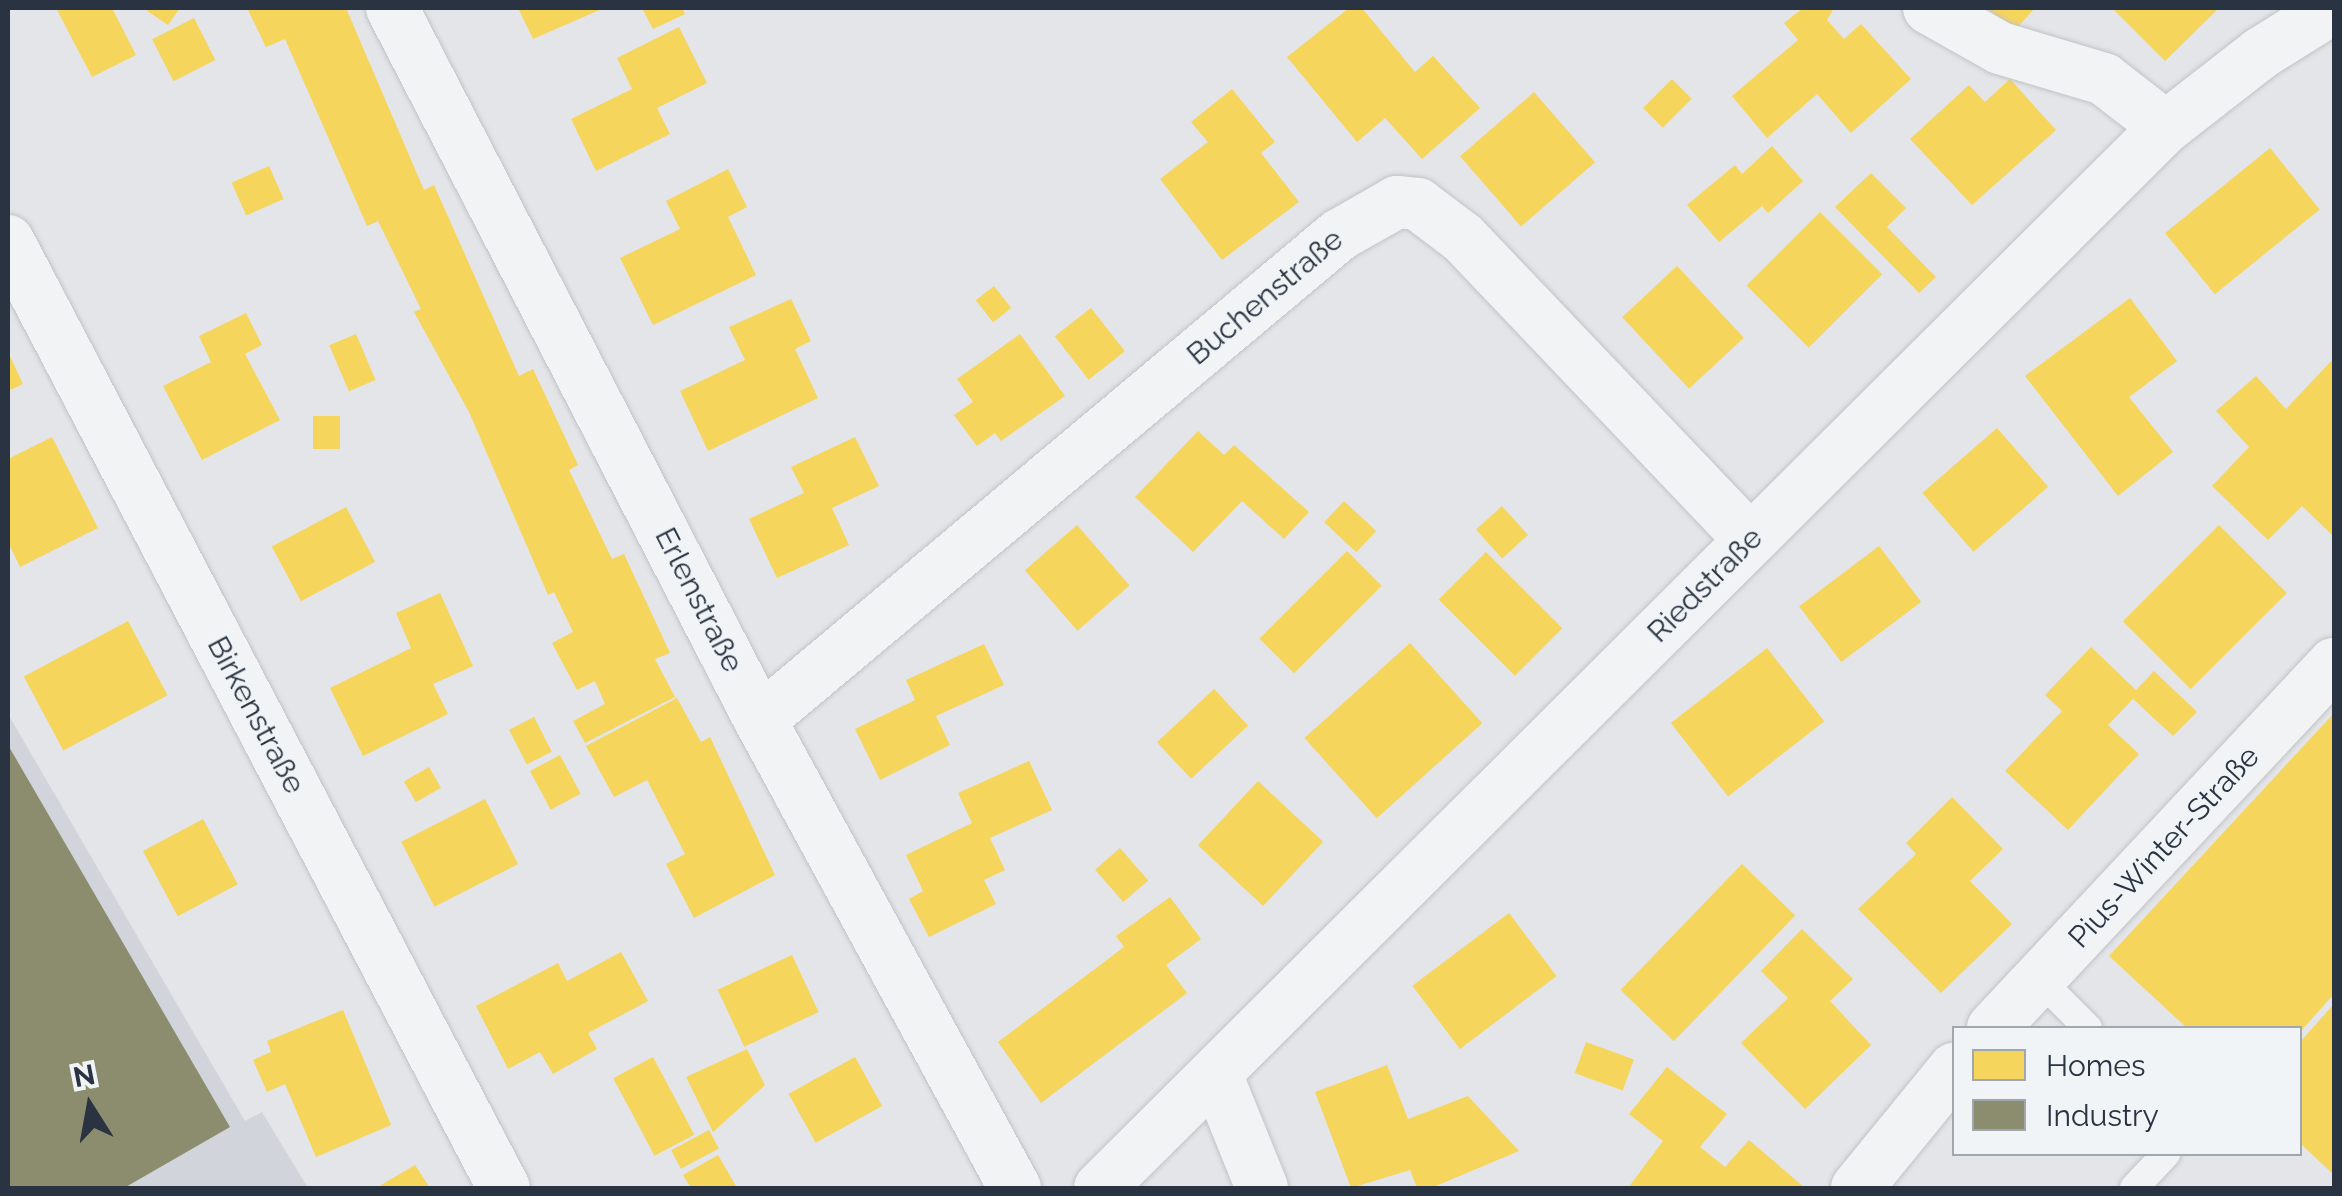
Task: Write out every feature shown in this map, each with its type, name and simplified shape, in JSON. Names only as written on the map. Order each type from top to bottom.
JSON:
[{"type":"street","name":"Erlenstraße","points":[[392,8],[504,213],[760,720],[1015,1188]]},
{"type":"street","points":[[1929,8],[2000,48],[2104,80],[2166,128]]},
{"type":"street","name":"Riedstraße","points":[[1100,1188],[2166,128],[2261,53],[2333,8]]},
{"type":"street","name":"Buchenstraße","points":[[760,720],[1339,234],[1397,202],[1418,204],[1463,238],[1750,539]]},
{"type":"street","name":"Birkenstraße","points":[[8,241],[504,1188]]},
{"type":"street","name":"Pius-Winter-Straße","points":[[1996,1026],[2334,664]]},
{"type":"street","points":[[1857,1188],[1952,1072]]},
{"type":"street","points":[[1216,1074],[1262,1188]]},
{"type":"lane","points":[[2040,980],[2086,1026]]},
{"type":"lane","points":[[2134,1188],[2164,1156]]},
{"type":"shaded area","points":[[8,714],[245,1121],[262,1112],[308,1188],[8,1188]]},
{"type":"building: Homes","points":[[56,8],[112,8],[136,55],[92,77]]},
{"type":"building: Homes","points":[[143,8],[180,8],[168,25]]},
{"type":"building: Homes","points":[[247,8],[346,8],[424,190],[434,185],[519,376],[533,369],[578,465],[569,470],[612,559],[624,554],[670,653],[655,659],[675,697],[585,743],[573,721],[605,704],[595,681],[577,690],[552,643],[573,632],[554,592],[548,595],[469,412],[414,312],[421,309],[378,221],[367,226],[285,39],[266,47]]},
{"type":"building: Homes","points":[[518,8],[604,8],[533,39]]},
{"type":"building: Homes","points":[[642,8],[682,8],[685,14],[653,29]]},
{"type":"building: Homes","points":[[1349,8],[1362,8],[1415,72],[1433,56],[1480,108],[1422,159],[1385,118],[1357,142],[1287,57]]},
{"type":"building: Homes","points":[[1803,8],[1834,8],[1827,20],[1844,39],[1861,24],[1911,79],[1851,133],[1817,94],[1767,138],[1732,96],[1798,40],[1784,23]]},
{"type":"building: Homes","points":[[1987,8],[2035,8],[2015,30]]},
{"type":"building: Homes","points":[[2112,8],[2219,8],[2165,61]]},
{"type":"building: Homes","points":[[194,18],[215,60],[173,81],[152,39]]},
{"type":"building: Homes","points":[[679,27],[707,83],[657,108],[670,134],[596,171],[571,119],[632,89],[617,58]]},
{"type":"building: Homes","points":[[1672,79],[1692,99],[1663,128],[1643,108]]},
{"type":"building: Homes","points":[[2010,79],[2056,130],[1972,205],[1910,139],[1969,85],[1985,102]]},
{"type":"building: Homes","points":[[1232,89],[1275,142],[1261,153],[1299,202],[1222,260],[1160,179],[1208,142],[1191,122]]},
{"type":"building: Homes","points":[[1534,92],[1595,162],[1521,226],[1460,156]]},
{"type":"building: Homes","points":[[1772,146],[1803,181],[1768,213],[1762,206],[1719,242],[1687,205],[1735,165],[1742,174]]},
{"type":"building: Homes","points":[[2270,148],[2320,209],[2215,294],[2165,233]]},
{"type":"building: Homes","points":[[269,166],[284,199],[246,216],[232,183]]},
{"type":"building: Homes","points":[[728,169],[747,207],[728,217],[756,275],[653,325],[620,258],[680,229],[666,201]]},
{"type":"building: Homes","points":[[1871,173],[1906,208],[1887,227],[1936,277],[1919,293],[1835,207]]},
{"type":"building: Homes","points":[[1820,212],[1882,274],[1809,348],[1746,286]]},
{"type":"building: Homes","points":[[1677,266],[1744,338],[1689,389],[1622,317]]},
{"type":"building: Homes","points":[[994,286],[1011,308],[993,322],[976,300]]},
{"type":"building: Homes","points":[[2130,298],[2177,361],[2129,397],[2173,452],[2118,496],[2025,376]]},
{"type":"building: Homes","points":[[791,299],[811,341],[795,349],[818,398],[708,451],[680,391],[745,360],[729,327]]},
{"type":"building: Homes","points":[[1091,308],[1125,351],[1089,380],[1055,336]]},
{"type":"building: Homes","points":[[246,313],[262,345],[245,354],[280,420],[202,460],[163,386],[211,362],[199,336]]},
{"type":"building: Homes","points":[[356,334],[376,380],[349,391],[329,345]]},
{"type":"building: Homes","points":[[1020,334],[1065,396],[1001,441],[995,433],[977,446],[954,415],[973,402],[957,379]]},
{"type":"building: Homes","points":[[8,352],[23,384],[8,391]]},
{"type":"building: Homes","points":[[2334,358],[2334,537],[2302,506],[2268,540],[2212,486],[2249,447],[2216,411],[2256,376],[2286,409]]},
{"type":"building: Homes","points":[[313,416],[340,416],[340,449],[313,449]]},
{"type":"building: Homes","points":[[1997,428],[2048,487],[1973,552],[1922,493]]},
{"type":"building: Homes","points":[[1198,431],[1224,455],[1234,445],[1309,512],[1284,539],[1242,501],[1193,552],[1135,497]]},
{"type":"building: Homes","points":[[52,437],[98,528],[20,567],[8,542],[8,459]]},
{"type":"building: Homes","points":[[855,437],[879,486],[832,508],[849,545],[777,578],[749,519],[804,493],[791,467]]},
{"type":"building: Homes","points":[[1344,501],[1376,531],[1356,552],[1324,522]]},
{"type":"building: Homes","points":[[1502,506],[1528,535],[1502,558],[1476,529]]},
{"type":"building: Homes","points":[[346,507],[375,562],[301,601],[272,546]]},
{"type":"building: Homes","points":[[1077,525],[1129,585],[1077,631],[1025,570]]},
{"type":"building: Homes","points":[[2219,525],[2287,593],[2191,689],[2123,621]]},
{"type":"building: Homes","points":[[1879,546],[1921,602],[1841,662],[1799,606]]},
{"type":"building: Homes","points":[[1347,551],[1382,586],[1294,673],[1259,639]]},
{"type":"building: Homes","points":[[1486,552],[1562,628],[1515,676],[1439,599]]},
{"type":"building: Homes","points":[[440,593],[473,666],[433,684],[448,714],[363,756],[330,688],[411,648],[396,613]]},
{"type":"building: Homes","points":[[128,621],[167,695],[63,751],[24,676]]},
{"type":"building: Homes","points":[[1410,643],[1482,723],[1377,818],[1304,738]]},
{"type":"building: Homes","points":[[984,644],[1004,685],[936,716],[950,745],[880,780],[855,729],[915,700],[906,680]]},
{"type":"building: Homes","points":[[2091,647],[2136,690],[2154,671],[2197,712],[2173,736],[2133,699],[2108,725],[2139,754],[2068,830],[2005,771],[2062,711],[2045,695]]},
{"type":"building: Homes","points":[[1767,648],[1824,721],[1728,796],[1671,723]]},
{"type":"building: Homes","points":[[1214,689],[1248,726],[1191,779],[1157,742]]},
{"type":"building: Homes","points":[[677,698],[701,742],[710,737],[775,875],[694,918],[666,864],[685,854],[647,780],[614,797],[586,746]]},
{"type":"building: Homes","points":[[2334,713],[2334,994],[2302,1030],[2302,1026],[2185,1026],[2109,956]]},
{"type":"building: Homes","points":[[534,717],[552,752],[527,764],[509,730]]},
{"type":"building: Homes","points":[[560,755],[581,794],[551,810],[530,771]]},
{"type":"building: Homes","points":[[1029,761],[1052,810],[990,838],[1005,870],[984,880],[996,904],[929,937],[909,899],[923,891],[906,855],[972,823],[958,793]]},
{"type":"building: Homes","points":[[429,767],[441,788],[416,802],[404,782]]},
{"type":"building: Homes","points":[[1258,781],[1323,842],[1263,906],[1198,845]]},
{"type":"building: Homes","points":[[1952,797],[2003,849],[1970,881],[2012,924],[1941,993],[1858,909],[1916,854],[1906,843]]},
{"type":"building: Homes","points":[[485,799],[518,864],[434,907],[401,842]]},
{"type":"building: Homes","points":[[203,819],[238,884],[178,916],[143,851]]},
{"type":"building: Homes","points":[[1120,848],[1148,880],[1123,902],[1095,870]]},
{"type":"building: Homes","points":[[1742,864],[1795,915],[1674,1041],[1620,990]]},
{"type":"building: Homes","points":[[1170,897],[1201,939],[1166,965],[1187,993],[1041,1103],[998,1042],[1124,947],[1116,936]]},
{"type":"building: Homes","points":[[1509,913],[1557,976],[1460,1049],[1412,986]]},
{"type":"building: Homes","points":[[1802,929],[1853,979],[1830,1001],[1871,1045],[1805,1109],[1741,1043],[1788,998],[1761,971]]},
{"type":"building: Homes","points":[[621,952],[648,1001],[588,1033],[597,1049],[553,1074],[540,1052],[508,1069],[476,1006],[558,963],[567,981]]},
{"type":"building: Homes","points":[[792,955],[819,1012],[744,1047],[718,990]]},
{"type":"building: Homes","points":[[2334,1004],[2334,1175],[2302,1145],[2302,1040]]},
{"type":"building: Homes","points":[[343,1010],[391,1125],[316,1157],[285,1084],[267,1092],[253,1060],[271,1052],[267,1041]]},
{"type":"building: Homes","points":[[1586,1042],[1634,1059],[1623,1090],[1575,1073]]},
{"type":"building: Homes","points":[[747,1049],[765,1085],[713,1132],[686,1077]]},
{"type":"building: Homes","points":[[653,1057],[694,1135],[655,1156],[613,1078]]},
{"type":"building: Homes","points":[[855,1057],[882,1106],[816,1143],[789,1094]]},
{"type":"building: Homes","points":[[1387,1065],[1408,1119],[1468,1096],[1519,1151],[1431,1188],[1417,1188],[1410,1170],[1351,1188],[1315,1092]]},
{"type":"building: Homes","points":[[1667,1067],[1727,1114],[1700,1147],[1725,1167],[1749,1140],[1805,1188],[1628,1188],[1663,1141],[1629,1114]]},
{"type":"building: Homes","points":[[709,1130],[719,1149],[681,1169],[671,1150]]},
{"type":"building: Homes","points":[[718,1155],[736,1186],[691,1188],[683,1175]]},
{"type":"building: Homes","points":[[415,1165],[430,1188],[381,1185]]},
{"type":"building: Industry","points":[[8,745],[230,1127],[124,1188],[8,1188]]}]
